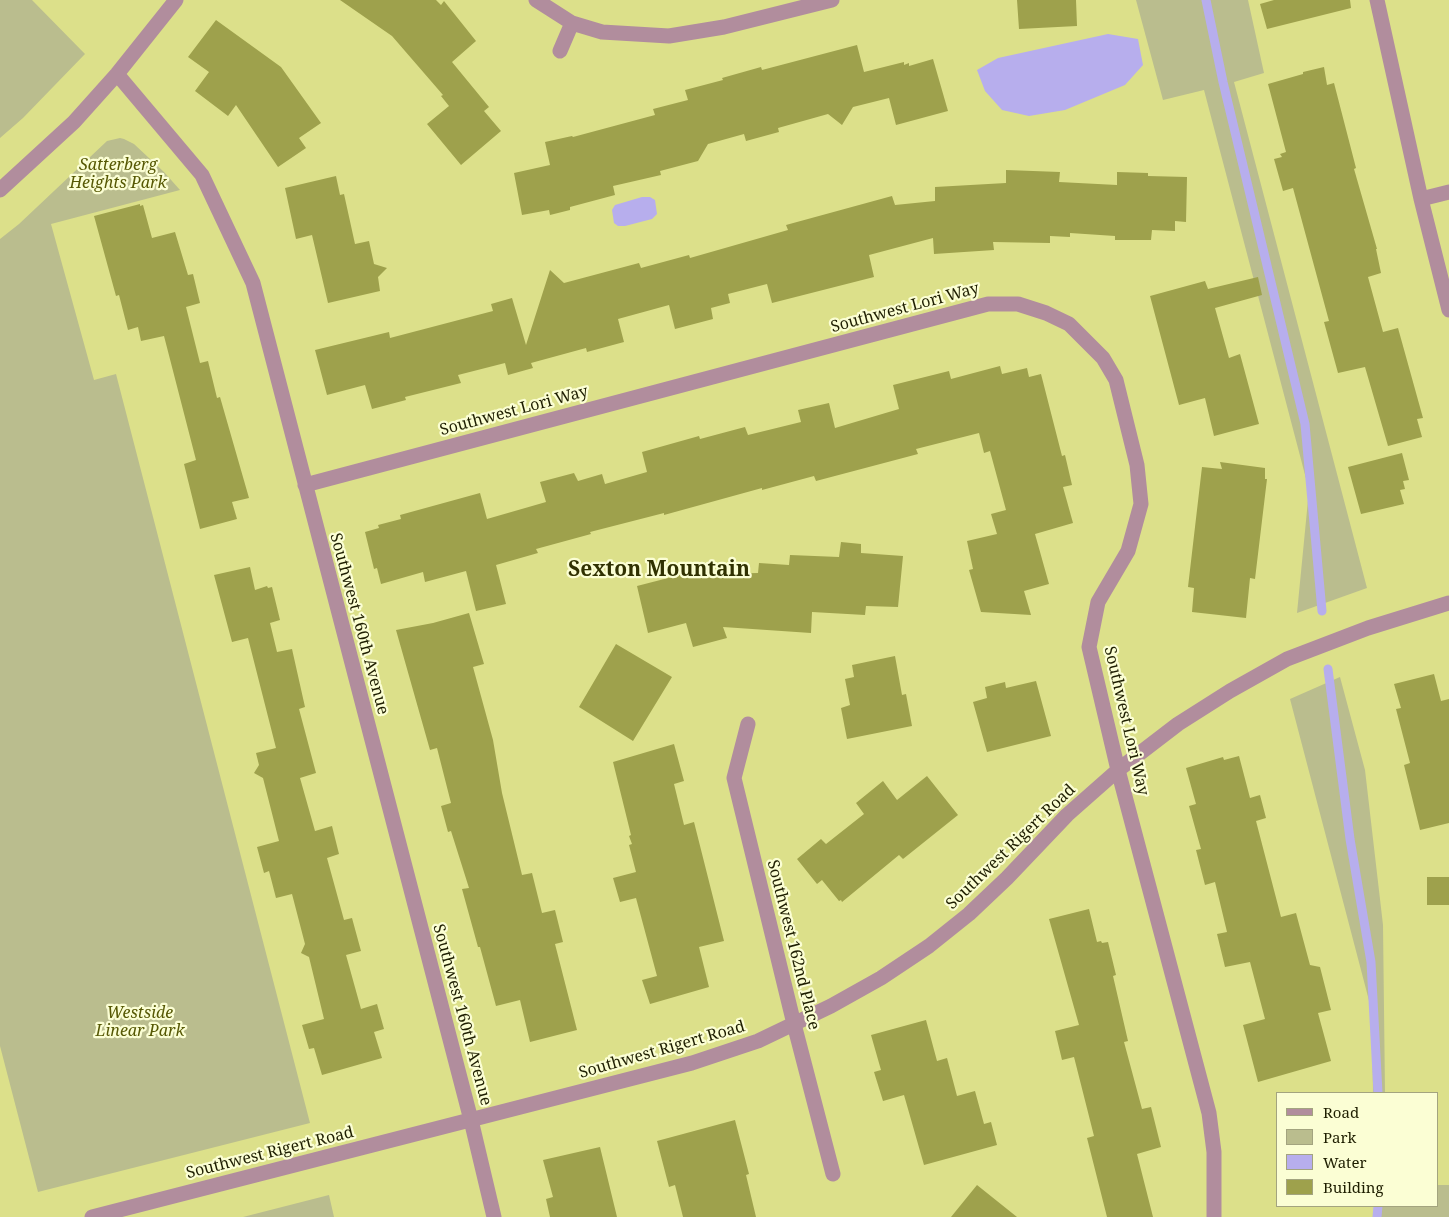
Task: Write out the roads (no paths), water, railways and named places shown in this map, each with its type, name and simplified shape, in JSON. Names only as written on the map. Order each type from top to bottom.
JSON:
[{"type":"street","points":[[0,190],[74,122],[117,74],[176,0]]},
{"type":"street","points":[[536,0],[572,23],[602,32],[669,36],[724,27],[832,0]]},
{"type":"street","points":[[1377,0],[1421,199],[1449,310]]},
{"type":"street","points":[[560,51],[572,23]]},
{"type":"street","name":"Southwest 160th Avenue","points":[[117,74],[202,175],[253,284],[471,1120],[494,1217]]},
{"type":"street","points":[[1421,199],[1449,192]]},
{"type":"street","name":"Southwest Lori Way","points":[[305,485],[988,304],[1018,304],[1046,313],[1069,324],[1103,358],[1116,380],[1137,465],[1141,504],[1128,551],[1098,602],[1089,647],[1118,770],[1209,1113],[1214,1152],[1214,1217]]},
{"type":"street","name":"Southwest Rigert Road","points":[[92,1217],[692,1063],[758,1041],[881,978],[929,946],[969,914],[1067,815],[1118,770],[1178,724],[1230,691],[1287,659],[1368,628],[1449,603]]},
{"type":"street","name":"Southwest 162nd Place","points":[[748,724],[734,778],[833,1174]]},
{"type":"water","points":[[1108,34],[1138,39],[1143,65],[1125,85],[1065,110],[1029,116],[1002,110],[985,91],[977,70],[998,58]]},
{"type":"water","points":[[642,197],[650,197],[655,200],[657,214],[652,219],[625,226],[618,226],[614,223],[612,210],[615,205]]},
{"type":"waterway","points":[[1206,0],[1223,82],[1305,424],[1322,611]]},
{"type":"waterway","points":[[1328,669],[1350,839],[1371,962],[1378,1092]]},
{"type":"waterway","points":[[1377,1217],[1378,1207]]},
{"type":"district","name":"Sexton Mountain","points":[[659,570]]},
{"type":"park label","name":"Satterberg Heights Park","points":[[118,174]]},
{"type":"park label","name":"Westside Linear Park","points":[[140,1022]]}]
